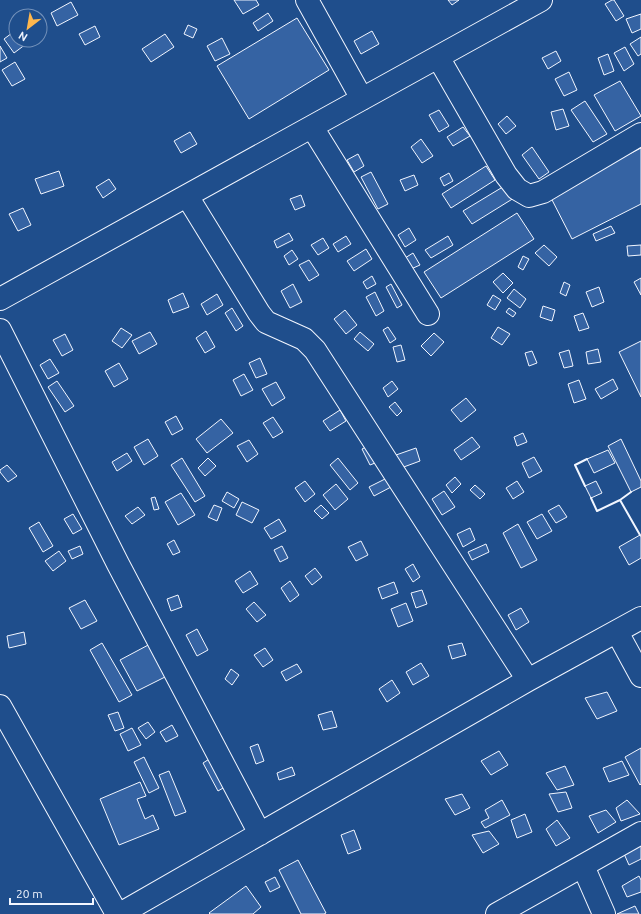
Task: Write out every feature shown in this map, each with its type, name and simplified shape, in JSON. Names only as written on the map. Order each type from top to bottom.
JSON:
[{"type":"street","points":[[307,0],[362,99]]},
{"type":"street","points":[[0,299],[541,0]]},
{"type":"street","points":[[438,57],[506,175],[517,189],[529,196],[543,192],[641,134]]},
{"type":"street","points":[[312,127],[428,314]]},
{"type":"street","points":[[187,196],[266,322],[304,339],[315,350],[528,680]]},
{"type":"street","points":[[0,330],[118,564],[260,834]]},
{"type":"street","points":[[0,706],[119,914],[528,680],[641,618]]},
{"type":"street","points":[[617,632],[641,676]]},
{"type":"street","points":[[497,914],[641,833]]},
{"type":"street","points":[[583,866],[604,914]]},
{"type":"building","points":[[234,0],[256,0],[259,5],[243,14]]},
{"type":"building","points":[[448,0],[459,0],[452,5]]},
{"type":"building","points":[[614,0],[624,16],[616,21],[605,4]]},
{"type":"building","points":[[71,2],[78,15],[57,26],[51,13]]},
{"type":"building","points":[[268,13],[273,21],[258,31],[253,23]]},
{"type":"building","points":[[641,14],[641,29],[632,33],[626,19]]},
{"type":"building","points":[[297,18],[329,70],[249,119],[217,66]]},
{"type":"building","points":[[188,25],[197,29],[193,38],[184,34]]},
{"type":"building","points":[[95,26],[100,37],[85,45],[79,34]]},
{"type":"building","points":[[372,31],[379,44],[361,54],[354,41]]},
{"type":"building","points":[[165,34],[174,47],[151,62],[142,49]]},
{"type":"building","points":[[8,36],[8,45],[4,39]]},
{"type":"building","points":[[641,37],[641,54],[638,56],[630,44]]},
{"type":"building","points":[[222,38],[230,54],[215,61],[207,46]]},
{"type":"building","points":[[0,46],[7,58],[0,62]]},
{"type":"building","points":[[625,47],[634,64],[624,71],[614,53]]},
{"type":"building","points":[[10,48],[21,48],[14,53]]},
{"type":"building","points":[[556,51],[561,61],[548,69],[542,58]]},
{"type":"building","points":[[608,54],[614,71],[604,75],[598,58]]},
{"type":"building","points":[[15,62],[25,79],[12,86],[2,70]]},
{"type":"building","points":[[569,72],[577,90],[564,96],[555,79]]},
{"type":"building","points":[[620,81],[641,116],[615,131],[594,95]]},
{"type":"building","points":[[585,101],[607,134],[593,142],[571,110]]},
{"type":"building","points":[[563,109],[569,126],[556,130],[551,112]]},
{"type":"building","points":[[439,110],[449,126],[439,132],[429,115]]},
{"type":"building","points":[[507,116],[516,126],[506,134],[498,124]]},
{"type":"building","points":[[463,127],[470,136],[453,146],[447,137]]},
{"type":"building","points":[[190,132],[197,144],[181,153],[174,141]]},
{"type":"building","points":[[421,139],[433,156],[422,163],[411,147]]},
{"type":"building","points":[[532,147],[549,172],[539,179],[522,155]]},
{"type":"building","points":[[641,148],[641,204],[572,239],[549,194]]},
{"type":"building","points":[[358,154],[364,166],[354,172],[347,160]]},
{"type":"building","points":[[486,166],[495,180],[451,208],[442,194]]},
{"type":"building","points":[[59,171],[64,186],[41,194],[35,179]]},
{"type":"building","points":[[371,172],[388,204],[378,209],[361,177]]},
{"type":"building","points":[[449,173],[453,181],[444,186],[440,178]]},
{"type":"building","points":[[414,175],[418,185],[405,191],[400,180]]},
{"type":"building","points":[[109,179],[116,189],[103,198],[96,187]]},
{"type":"building","points":[[506,185],[514,198],[472,224],[463,211]]},
{"type":"building","points":[[301,195],[305,206],[295,210],[290,199]]},
{"type":"building","points":[[23,208],[31,225],[18,231],[9,214]]},
{"type":"building","points":[[517,213],[534,239],[441,298],[424,272]]},
{"type":"building","points":[[611,226],[615,233],[596,241],[593,234]]},
{"type":"building","points":[[409,228],[416,240],[405,247],[398,235]]},
{"type":"building","points":[[289,233],[293,240],[277,248],[274,241]]},
{"type":"building","points":[[346,236],[351,244],[338,252],[333,244]]},
{"type":"building","points":[[448,236],[453,245],[431,258],[425,250]]},
{"type":"building","points":[[323,238],[329,248],[318,255],[311,245]]},
{"type":"building","points":[[544,245],[557,257],[549,266],[535,253]]},
{"type":"building","points":[[641,245],[641,255],[628,256],[627,246]]},
{"type":"building","points":[[366,249],[372,259],[354,271],[347,261]]},
{"type":"building","points":[[292,250],[298,259],[289,265],[284,256]]},
{"type":"building","points":[[413,253],[420,265],[411,269],[405,258]]},
{"type":"building","points":[[523,256],[529,259],[523,270],[518,267]]},
{"type":"building","points":[[309,260],[319,275],[309,281],[299,265]]},
{"type":"building","points":[[503,273],[513,283],[503,293],[493,282]]},
{"type":"building","points":[[372,276],[376,284],[367,289],[363,282]]},
{"type":"building","points":[[641,278],[641,295],[634,282]]},
{"type":"building","points":[[564,282],[570,285],[566,296],[560,293]]},
{"type":"building","points":[[293,284],[302,302],[290,308],[281,291]]},
{"type":"building","points":[[391,284],[402,305],[397,308],[386,287]]},
{"type":"building","points":[[599,287],[604,302],[592,307],[586,292]]},
{"type":"building","points":[[514,289],[526,299],[520,308],[507,298]]},
{"type":"building","points":[[375,292],[384,311],[376,316],[366,297]]},
{"type":"building","points":[[183,293],[189,307],[173,313],[168,300]]},
{"type":"building","points":[[217,294],[223,305],[207,315],[201,304]]},
{"type":"building","points":[[493,295],[501,300],[495,310],[487,305]]},
{"type":"building","points":[[543,306],[555,310],[552,321],[540,317]]},
{"type":"building","points":[[232,308],[243,326],[236,331],[225,313]]},
{"type":"building","points":[[509,308],[516,313],[513,317],[506,312]]},
{"type":"building","points":[[345,310],[357,325],[346,334],[334,319]]},
{"type":"building","points":[[583,313],[589,328],[579,331],[574,316]]},
{"type":"building","points":[[388,327],[396,339],[390,343],[383,330]]},
{"type":"building","points":[[498,327],[510,334],[502,345],[491,338]]},
{"type":"building","points":[[121,328],[132,335],[122,348],[112,341]]},
{"type":"building","points":[[206,331],[215,347],[205,353],[196,338]]},
{"type":"building","points":[[150,332],[157,344],[139,354],[132,341]]},
{"type":"building","points":[[360,332],[374,344],[368,351],[354,339]]},
{"type":"building","points":[[434,333],[444,342],[431,356],[421,346]]},
{"type":"building","points":[[65,334],[73,350],[62,356],[53,340]]},
{"type":"building","points":[[641,341],[641,397],[619,352]]},
{"type":"building","points":[[401,345],[405,360],[397,362],[393,347]]},
{"type":"building","points":[[598,349],[601,362],[588,364],[586,352]]},
{"type":"building","points":[[569,350],[573,366],[564,368],[559,353]]},
{"type":"building","points":[[532,351],[537,363],[529,366],[525,353]]},
{"type":"building","points":[[260,358],[267,374],[256,378],[249,363]]},
{"type":"building","points":[[50,359],[59,373],[48,379],[40,365]]},
{"type":"building","points":[[119,363],[128,379],[114,387],[105,371]]},
{"type":"building","points":[[244,374],[253,390],[241,396],[233,380]]},
{"type":"building","points":[[613,379],[618,389],[601,399],[595,389]]},
{"type":"building","points":[[579,380],[586,399],[574,403],[568,384]]},
{"type":"building","points":[[57,381],[74,406],[65,412],[48,387]]},
{"type":"building","points":[[392,381],[398,389],[388,397],[383,388]]},
{"type":"building","points":[[276,382],[285,398],[272,406],[262,389]]},
{"type":"building","points":[[466,398],[476,410],[461,422],[451,410]]},
{"type":"building","points":[[395,402],[402,411],[397,416],[389,407]]},
{"type":"building","points":[[340,410],[346,421],[330,431],[323,421]]},
{"type":"building","points":[[176,416],[183,429],[172,435],[165,422]]},
{"type":"building","points":[[273,417],[283,432],[273,438],[263,423]]},
{"type":"building","points":[[221,419],[233,433],[207,453],[196,439]]},
{"type":"building","points":[[523,433],[527,442],[517,446],[514,437]]},
{"type":"building","points":[[472,437],[480,447],[461,460],[454,450]]},
{"type":"building","points":[[148,439],[158,456],[144,465],[134,447]]},
{"type":"building","points":[[621,439],[641,481],[641,487],[631,492],[608,446]]},
{"type":"building","points":[[249,440],[258,454],[247,462],[237,446]]},
{"type":"building","points":[[372,444],[380,461],[370,465],[362,449]]},
{"type":"building","points":[[416,448],[420,461],[401,468],[396,455]]},
{"type":"building","points":[[608,450],[615,463],[594,473],[587,459]]},
{"type":"building","points":[[127,453],[132,461],[117,471],[112,462]]},
{"type":"building","points":[[534,457],[542,471],[529,478],[522,463]]},
{"type":"building","points":[[182,458],[205,496],[195,502],[171,465]]},
{"type":"building","points":[[208,458],[216,466],[205,476],[198,468]]},
{"type":"building","points":[[338,458],[358,483],[350,490],[330,465]]},
{"type":"building","points":[[7,465],[17,476],[8,482],[0,472],[0,470]]},
{"type":"building","points":[[455,477],[461,484],[452,493],[446,485]]},
{"type":"building","points":[[387,478],[391,487],[374,496],[369,487]]},
{"type":"building","points":[[305,481],[315,494],[305,502],[295,488]]},
{"type":"building","points":[[517,481],[524,492],[513,499],[506,488]]},
{"type":"building","points":[[596,481],[602,493],[591,498],[585,486]]},
{"type":"building","points":[[336,484],[348,499],[335,510],[323,495]]},
{"type":"building","points":[[475,485],[485,494],[480,499],[470,490]]},
{"type":"building","points":[[444,491],[455,507],[442,515],[432,499]]},
{"type":"building","points":[[227,492],[239,499],[234,508],[222,501]]},
{"type":"building","points":[[181,493],[195,515],[178,525],[165,502]]},
{"type":"building","points":[[155,497],[159,509],[154,510],[151,498]]},
{"type":"building","points":[[242,502],[259,510],[252,523],[236,515]]},
{"type":"building","points":[[214,505],[222,508],[217,521],[208,517]]},
{"type":"building","points":[[321,505],[329,513],[322,519],[314,511]]},
{"type":"building","points":[[559,505],[567,517],[556,523],[548,511]]},
{"type":"building","points":[[138,507],[145,515],[132,524],[125,516]]},
{"type":"building","points":[[73,514],[82,529],[73,534],[64,519]]},
{"type":"building","points":[[542,514],[552,531],[537,539],[527,522]]},
{"type":"building","points":[[279,519],[286,531],[271,539],[264,528]]},
{"type":"building","points":[[39,522],[53,546],[43,552],[29,528]]},
{"type":"building","points":[[518,524],[537,560],[521,568],[503,533]]},
{"type":"building","points":[[470,528],[475,540],[463,547],[457,534]]},
{"type":"building","points":[[640,535],[641,558],[629,565],[619,547]]},
{"type":"building","points":[[174,540],[180,552],[173,555],[167,544]]},
{"type":"building","points":[[361,541],[368,555],[356,561],[348,547]]},
{"type":"building","points":[[486,544],[489,552],[472,560],[468,552]]},
{"type":"building","points":[[80,546],[83,554],[72,559],[68,551]]},
{"type":"building","points":[[282,546],[288,558],[280,562],[274,550]]},
{"type":"building","points":[[59,551],[66,561],[53,571],[45,561]]},
{"type":"building","points":[[413,564],[420,577],[413,582],[405,569]]},
{"type":"building","points":[[315,568],[322,577],[312,585],[305,576]]},
{"type":"building","points":[[250,571],[258,584],[243,593],[235,581]]},
{"type":"building","points":[[290,581],[299,595],[290,602],[281,588]]},
{"type":"building","points":[[394,582],[398,593],[382,599],[378,588]]},
{"type":"building","points":[[422,590],[427,604],[416,608],[411,593]]},
{"type":"building","points":[[178,595],[182,607],[171,611],[167,599]]},
{"type":"building","points":[[85,600],[97,621],[81,629],[69,608]]},
{"type":"building","points":[[254,602],[266,615],[257,622],[246,609]]},
{"type":"building","points":[[406,603],[413,621],[398,627],[391,609]]},
{"type":"building","points":[[521,608],[529,622],[516,630],[508,615]]},
{"type":"building","points":[[197,629],[208,650],[197,656],[186,635]]},
{"type":"building","points":[[24,632],[26,644],[9,648],[7,636]]},
{"type":"building","points":[[102,643],[132,695],[119,702],[90,650]]},
{"type":"building","points":[[152,643],[169,675],[137,691],[120,660]]},
{"type":"building","points":[[462,643],[466,655],[452,659],[448,646]]},
{"type":"building","points":[[265,648],[273,660],[263,667],[254,655]]},
{"type":"building","points":[[421,663],[429,676],[413,685],[406,672]]},
{"type":"building","points":[[297,664],[302,672],[286,681],[281,672]]},
{"type":"building","points":[[231,669],[239,675],[232,685],[225,679]]},
{"type":"building","points":[[392,680],[400,693],[387,702],[379,689]]},
{"type":"building","points":[[607,692],[617,711],[597,719],[585,698]]},
{"type":"building","points":[[332,711],[337,727],[323,730],[318,715]]},
{"type":"building","points":[[118,712],[124,728],[115,731],[108,715]]},
{"type":"building","points":[[148,722],[155,732],[146,739],[138,728]]},
{"type":"building","points":[[172,725],[178,736],[166,742],[160,732]]},
{"type":"building","points":[[132,728],[141,745],[128,751],[120,734]]},
{"type":"building","points":[[258,744],[264,761],[256,764],[250,747]]},
{"type":"building","points":[[641,748],[641,784],[640,785],[625,757]]},
{"type":"building","points":[[499,751],[508,765],[491,775],[481,761]]},
{"type":"building","points":[[214,756],[230,784],[218,791],[203,763]]},
{"type":"building","points":[[144,757],[159,788],[149,793],[134,762]]},
{"type":"building","points":[[622,761],[629,775],[609,782],[603,768]]},
{"type":"building","points":[[565,766],[574,785],[557,790],[546,773]]},
{"type":"building","points":[[292,767],[295,775],[279,780],[277,773]]},
{"type":"building","points":[[169,771],[186,812],[175,816],[159,775]]},
{"type":"building","points":[[140,782],[146,796],[137,799],[145,819],[153,815],[159,829],[119,845],[100,799]]},
{"type":"building","points":[[566,792],[572,808],[558,812],[549,794]]},
{"type":"building","points":[[462,794],[470,808],[455,815],[445,799]]},
{"type":"building","points":[[502,800],[510,815],[485,828],[481,822],[489,818],[485,810]]},
{"type":"building","points":[[627,800],[640,814],[621,821],[616,808]]},
{"type":"building","points":[[606,810],[616,822],[598,833],[589,816]]},
{"type":"building","points":[[525,814],[532,832],[517,838],[511,820]]},
{"type":"building","points":[[557,820],[570,838],[556,846],[546,829]]},
{"type":"building","points":[[354,830],[361,849],[348,854],[341,835]]},
{"type":"building","points":[[489,831],[499,844],[483,853],[472,835]]},
{"type":"building","points":[[641,841],[641,859],[629,865],[621,847]]},
{"type":"building","points":[[298,860],[326,913],[301,914],[279,870]]},
{"type":"building","points":[[639,876],[641,880],[641,892],[627,897],[622,886]]},
{"type":"building","points":[[275,877],[280,887],[270,892],[265,882]]},
{"type":"building","points":[[246,886],[261,907],[253,914],[209,913]]},
{"type":"building","points":[[635,906],[639,914],[617,914]]},
{"type":"wall","points":[[585,486],[575,465],[587,459]]},
{"type":"wall","points":[[591,498],[597,511],[620,500],[631,492]]},
{"type":"wall","points":[[620,500],[640,535]]}]
